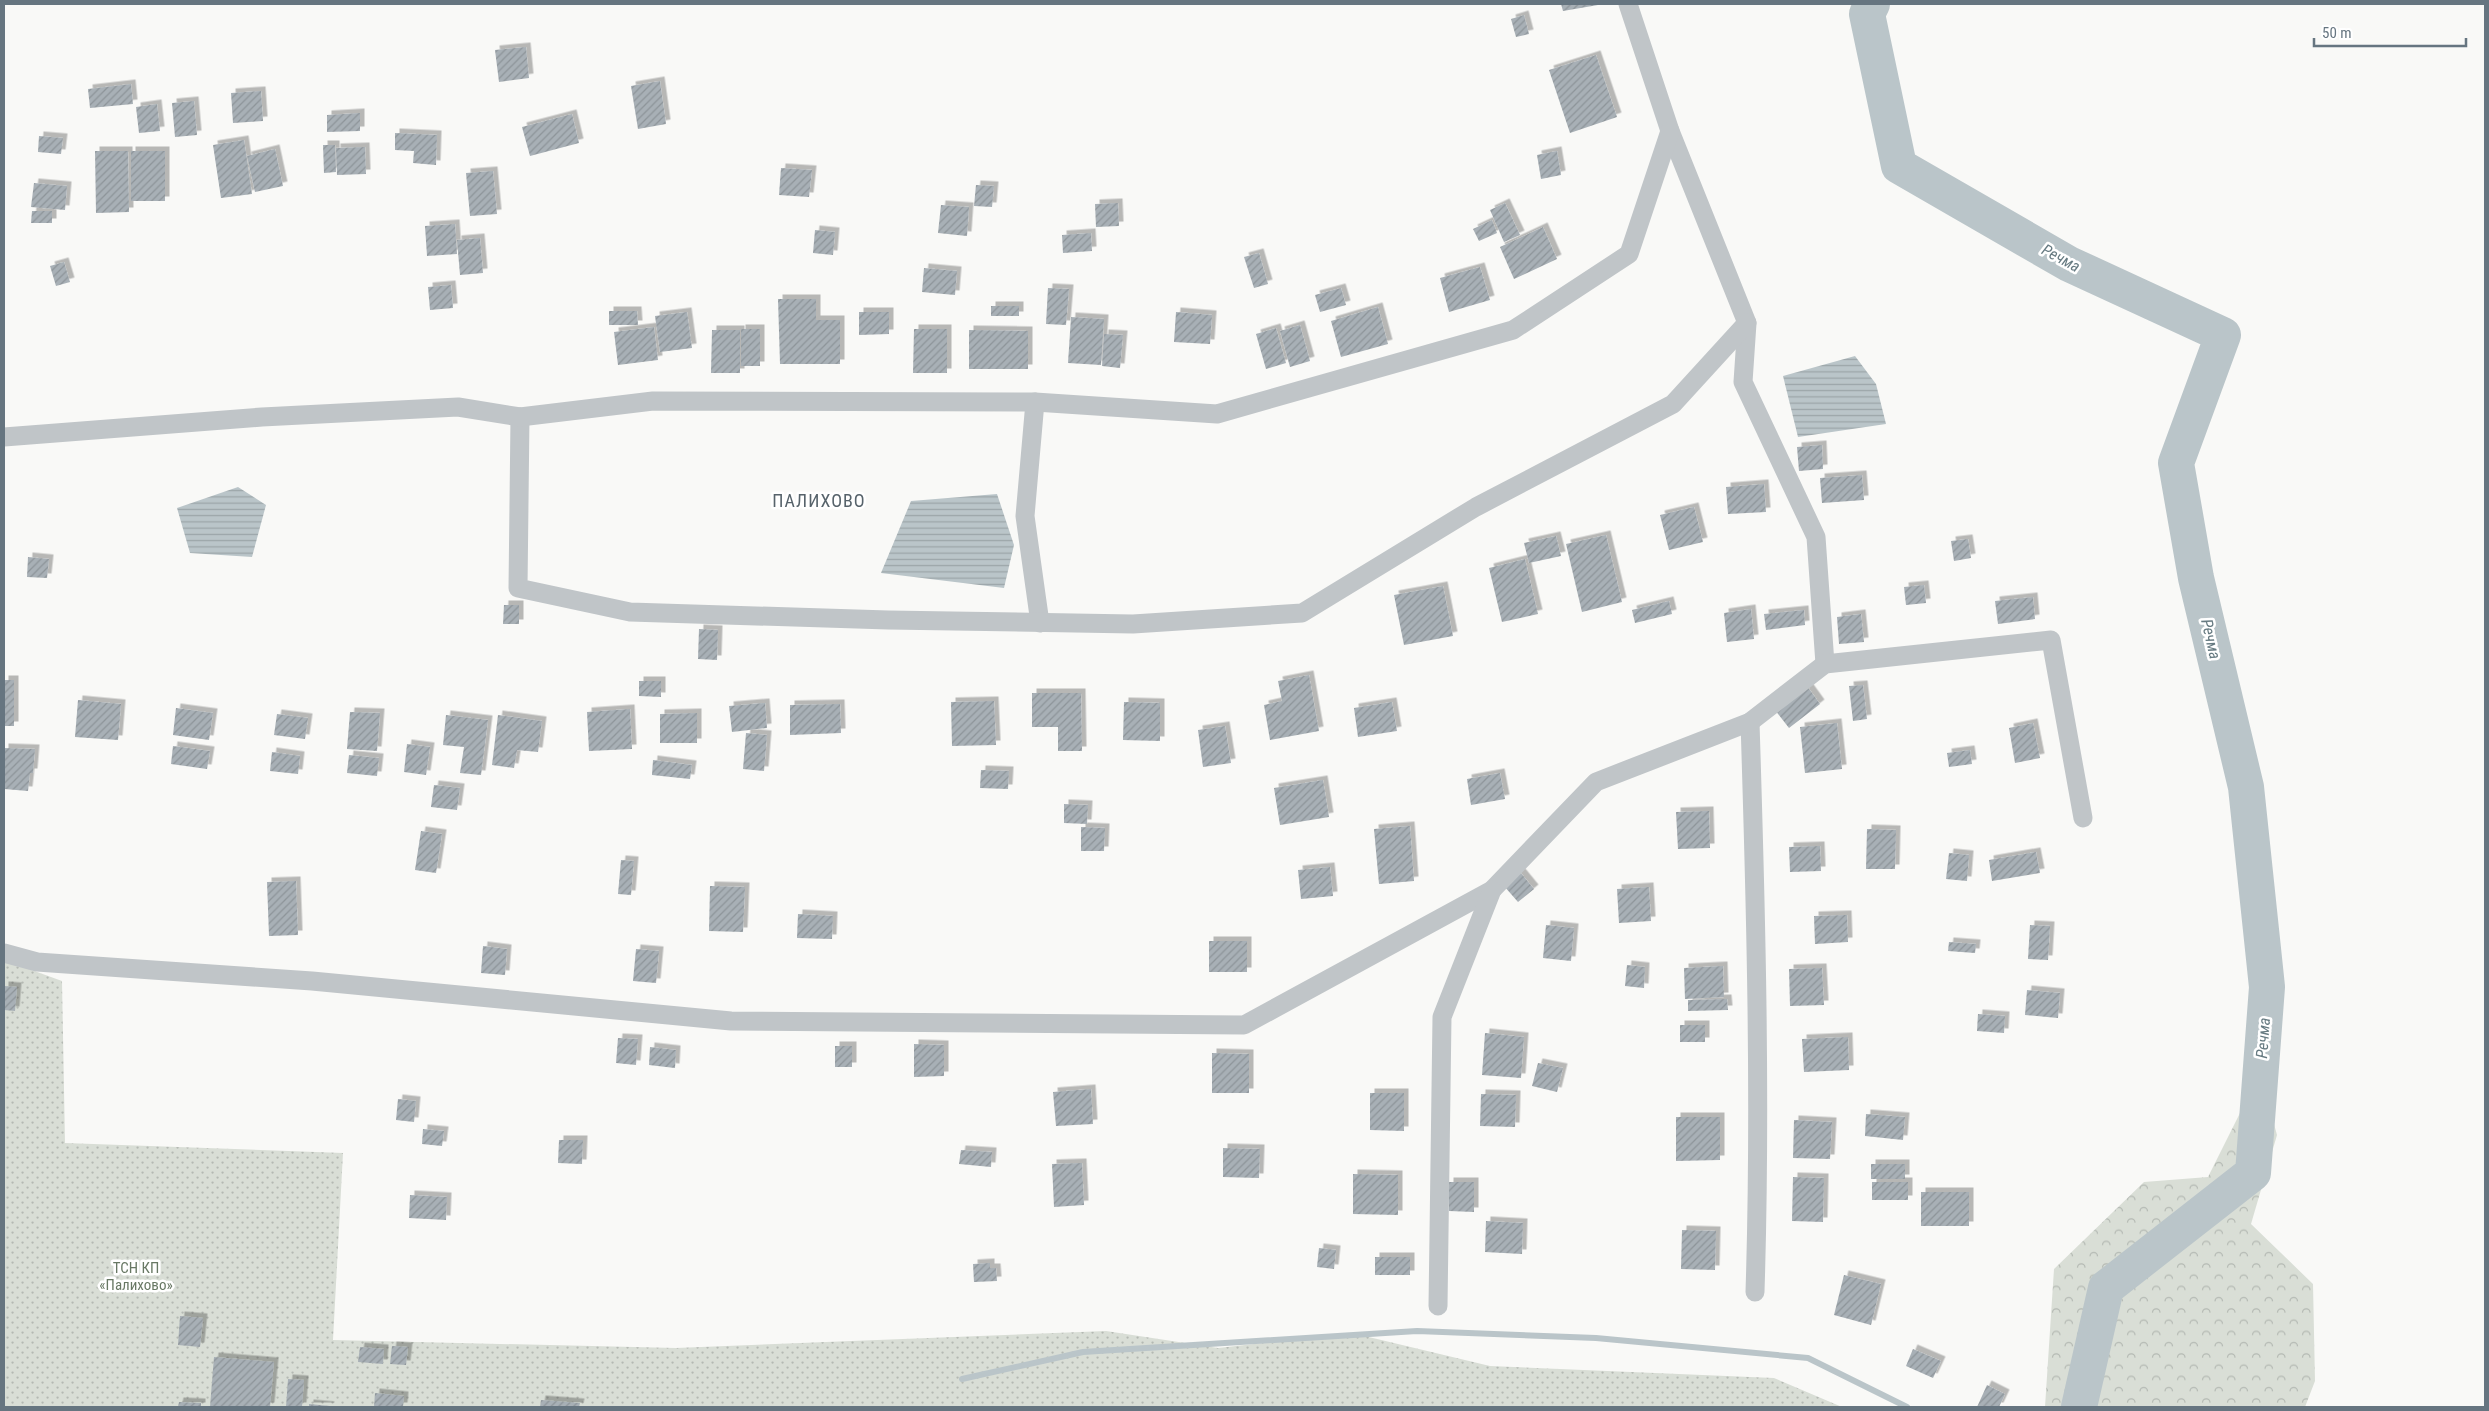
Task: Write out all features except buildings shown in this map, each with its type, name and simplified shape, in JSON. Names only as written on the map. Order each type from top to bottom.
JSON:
[{"type":"street","points":[[1628,4],[1670,131],[1747,323],[1744,382],[1816,537],[1825,664]]},
{"type":"street","points":[[4,437],[252,417],[458,408],[520,417],[653,401],[1035,402],[1217,414],[1513,330],[1629,254],[1670,131]]},
{"type":"street","points":[[520,417],[518,588],[630,612],[1133,624],[1302,612],[1476,508],[1673,404],[1747,323]]},
{"type":"street","points":[[1035,402],[1025,516],[1040,623]]},
{"type":"street","points":[[4,953],[38,962],[312,981],[731,1021],[1244,1025],[1492,890],[1596,782],[1750,722],[1825,664],[2051,640],[2083,818]]},
{"type":"street","points":[[1750,722],[1758,965],[1759,1171],[1755,1292]]},
{"type":"street","points":[[1438,1306],[1442,1017],[1492,890]]},
{"type":"green space","name":"ТСН КП «Палихово»","points":[[4,960],[62,981],[65,1143],[343,1153],[333,1340],[676,1348],[1106,1331],[1218,1348],[1352,1333],[1490,1366],[1774,1378],[1842,1407],[4,1407]]},
{"type":"green space","points":[[2260,1073],[2277,1135],[2251,1224],[2313,1284],[2315,1381],[2305,1407],[2045,1407],[2054,1269],[2144,1182],[2208,1177]]},
{"type":"shaded area","points":[[1855,356],[1876,384],[1886,424],[1798,437],[1783,376]]},
{"type":"shaded area","points":[[238,487],[266,505],[252,557],[190,553],[177,508]]},
{"type":"shaded area","points":[[997,494],[1014,545],[1004,588],[881,573],[911,501]]},
{"type":"waterway","name":"Речма","points":[[1872,4],[1867,14],[1899,166],[2069,264],[2223,335],[2176,463],[2196,578],[2246,787],[2267,987],[2253,1173],[2106,1288],[2079,1407]]},
{"type":"waterway","points":[[962,1379],[1083,1352],[1417,1331],[1596,1338],[1808,1358],[1907,1407]]},
{"type":"district","name":"ПАЛИХОВО","points":[[819,500]]}]
